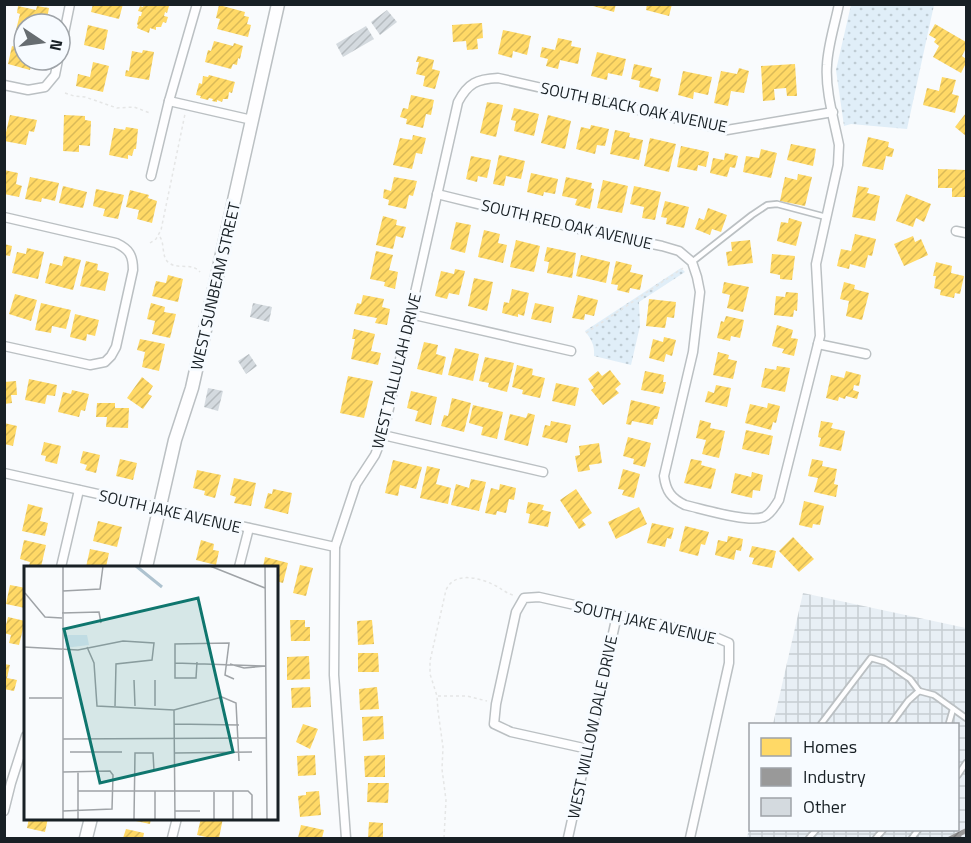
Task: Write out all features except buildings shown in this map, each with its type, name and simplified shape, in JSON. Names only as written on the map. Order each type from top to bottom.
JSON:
[{"type":"street","points":[[151,176],[169,101],[197,4]]},
{"type":"street","name":"WEST SUNBEAM STREET","points":[[146,566],[175,440],[192,388],[278,4]]},
{"type":"street","points":[[687,265],[698,277],[700,292],[693,352],[664,476],[665,486],[670,495],[685,505],[749,519],[766,516],[779,500],[818,344],[820,329],[816,264],[839,155],[827,81],[827,67],[828,52],[839,4]]},
{"type":"street","points":[[4,85],[28,90],[45,87],[56,72]]},
{"type":"street","name":"SOUTH BLACK OAK AVENUE","points":[[473,83],[498,78],[727,130],[832,112]]},
{"type":"street","name":"WEST TALLULAH DRIVE","points":[[346,838],[334,675],[335,547],[356,484],[375,455],[382,435],[458,102],[473,83]]},
{"type":"street","points":[[169,101],[252,120]]},
{"type":"street","name":"SOUTH RED OAK AVENUE","points":[[437,194],[579,229],[662,246],[679,251],[687,265]]},
{"type":"street","points":[[4,217],[116,243],[130,252],[133,261],[116,347],[105,362],[90,365],[4,346]]},
{"type":"street","points":[[956,231],[966,233]]},
{"type":"street","points":[[410,314],[571,351]]},
{"type":"street","points":[[818,344],[866,354]]},
{"type":"street","points":[[382,435],[543,472]]},
{"type":"street","name":"SOUTH JAKE AVENUE","points":[[4,474],[335,547]]},
{"type":"street","points":[[61,566],[79,490]]},
{"type":"street","points":[[239,566],[249,528]]},
{"type":"street","name":"SOUTH JAKE AVENUE","points":[[524,598],[539,597],[713,636],[729,643],[729,663],[690,838]]},
{"type":"street","points":[[524,598],[516,612],[496,704],[494,724],[511,732],[588,749]]},
{"type":"street","name":"WEST WILLOW DALE DRIVE","points":[[568,838],[617,615]]},
{"type":"street","points":[[4,811],[24,742]]},
{"type":"street","points":[[86,838],[91,819]]},
{"type":"street","points":[[172,838],[177,819]]},
{"type":"lane","points":[[687,265],[767,205],[777,204],[826,217]]},
{"type":"lane","points":[[822,723],[871,658],[885,662],[910,679],[919,691],[934,695],[966,718]]},
{"type":"lane","points":[[892,723],[908,701],[919,691]]},
{"type":"lane","points":[[949,723],[953,708]]},
{"type":"path","points":[[65,93],[117,108],[134,107],[150,113]]},
{"type":"path","points":[[150,243],[159,236],[186,111]]},
{"type":"path","points":[[159,236],[163,243],[166,261],[178,266],[197,268],[200,272]]},
{"type":"path","points":[[585,333],[687,265]]},
{"type":"path","points":[[444,838],[446,800],[442,769],[443,747],[438,696],[430,674],[430,661],[446,590],[454,579],[461,578],[480,580],[508,594],[524,598]]},
{"type":"path","points":[[438,696],[468,696],[496,704]]},
{"type":"shaded area","points":[[851,5],[934,5],[907,129],[851,124],[844,126],[836,70]]},
{"type":"shaded area","points":[[681,268],[685,272],[639,302],[640,326],[631,365],[594,356],[592,342],[585,331]]},
{"type":"shaded area","points":[[803,593],[966,628],[966,838],[747,838],[749,828],[749,831],[959,831],[959,723],[773,723]]}]
